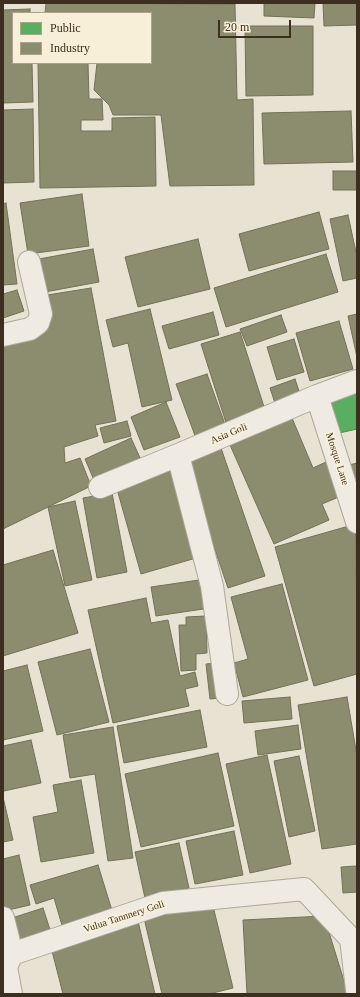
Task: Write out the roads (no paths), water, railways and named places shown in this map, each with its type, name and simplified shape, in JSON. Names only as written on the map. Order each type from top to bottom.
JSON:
[{"type":"street","points":[[3,335],[30,329],[38,323],[41,314],[29,262]]},
{"type":"street","name":"Asia Goli","points":[[100,487],[178,456],[316,396],[357,381]]},
{"type":"street","name":"Mosque Lane","points":[[316,396],[357,522]]},
{"type":"street","points":[[178,456],[212,586],[227,694]]},
{"type":"street","name":"Vulua Tannnery Goli","points":[[7,963],[164,903],[304,889],[354,938]]},
{"type":"street","points":[[3,918],[7,963],[12,994]]},
{"type":"street","points":[[354,938],[357,990]]}]
